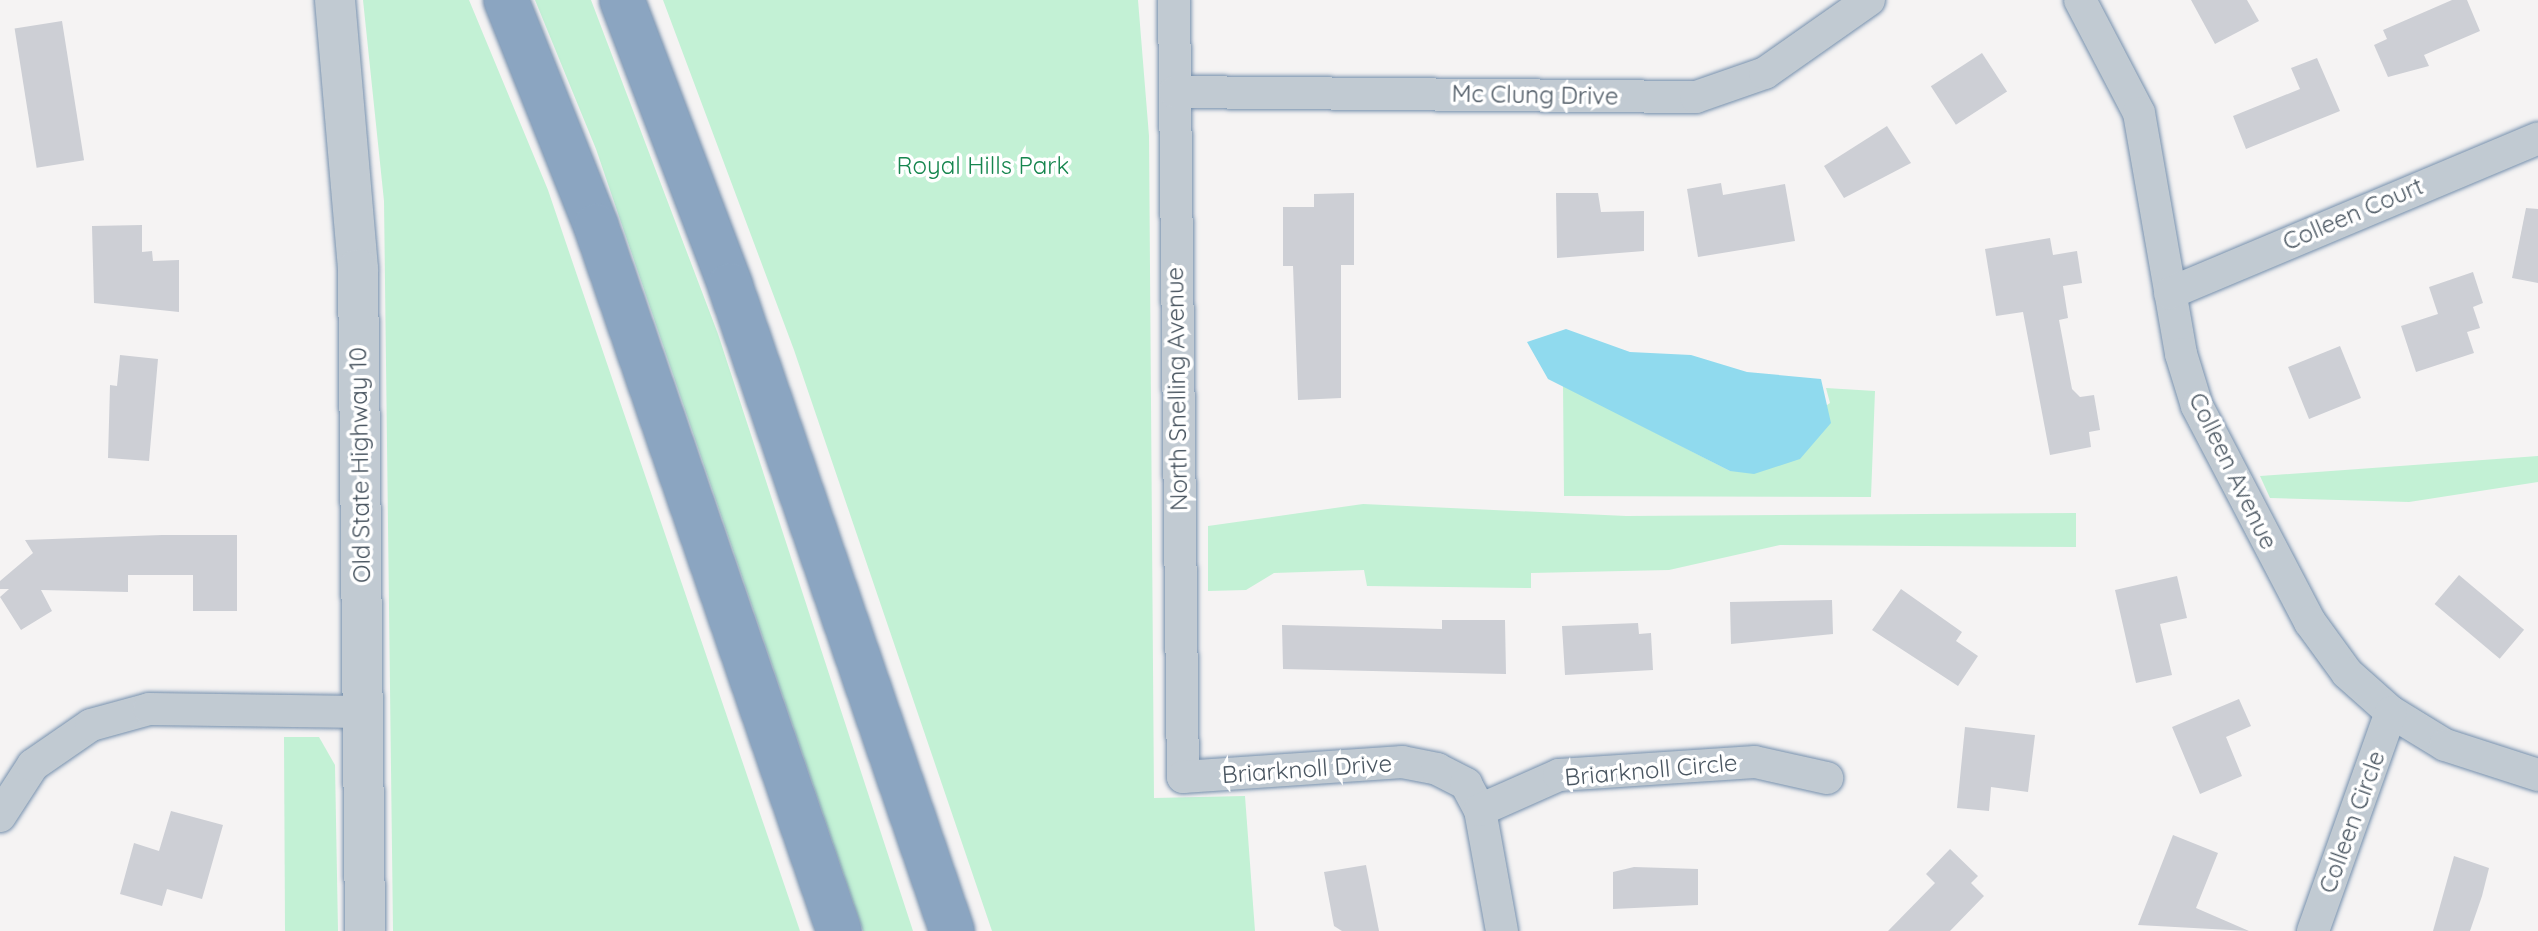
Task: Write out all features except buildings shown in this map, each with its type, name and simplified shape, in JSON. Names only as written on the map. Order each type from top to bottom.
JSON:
[{"type":"highway","points":[[506,0],[596,226],[839,931]]},
{"type":"highway","points":[[622,0],[730,285],[952,931]]},
{"type":"street","name":"Old State Highway 10","points":[[335,0],[358,269],[365,931]]},
{"type":"street","name":"North Snelling Avenue","points":[[1174,0],[1183,777]]},
{"type":"street","name":"Mc Clung Drive","points":[[1175,92],[1696,97],[1765,73],[1869,0]]},
{"type":"street","name":"Colleen Avenue","points":[[2080,0],[2139,113],[2170,293],[2197,406],[2310,622],[2347,673],[2391,712],[2445,745],[2538,775]]},
{"type":"street","name":"Colleen Court","points":[[2170,293],[2538,138]]},
{"type":"street","points":[[0,816],[33,765],[91,725],[149,709],[364,712]]},
{"type":"street","name":"Colleen Circle","points":[[2313,931],[2391,712]]},
{"type":"street","name":"Briarknoll Drive","points":[[1183,777],[1402,762],[1466,784],[1480,810],[1502,931]]},
{"type":"street","name":"Briarknoll Circle","points":[[1480,810],[1559,775],[1755,762],[1827,778]]},
{"type":"green space","points":[[363,0],[469,0],[548,190],[800,931],[393,931],[384,201]]},
{"type":"green space","points":[[535,0],[591,0],[718,334],[913,931],[863,931],[596,149]]},
{"type":"green space","name":"Royal Hills Park","points":[[663,0],[1138,0],[1149,136],[1154,798],[1245,796],[1255,931],[992,931],[794,350]]},
{"type":"green space","points":[[1563,385],[1730,471],[1830,403],[1826,388],[1875,391],[1871,497],[1564,496]]},
{"type":"green space","points":[[2538,456],[2538,482],[2409,502],[2270,498],[2260,476]]},
{"type":"green space","points":[[1363,504],[1626,516],[2076,513],[2076,547],[1780,545],[1669,570],[1531,573],[1531,588],[1367,586],[1364,570],[1274,573],[1246,590],[1208,591],[1208,526]]},
{"type":"green space","points":[[284,737],[319,737],[335,765],[338,931],[285,931]]},
{"type":"water","points":[[1566,329],[1630,352],[1691,355],[1747,372],[1821,379],[1831,423],[1800,459],[1754,474],[1730,471],[1548,379],[1527,342]]}]
